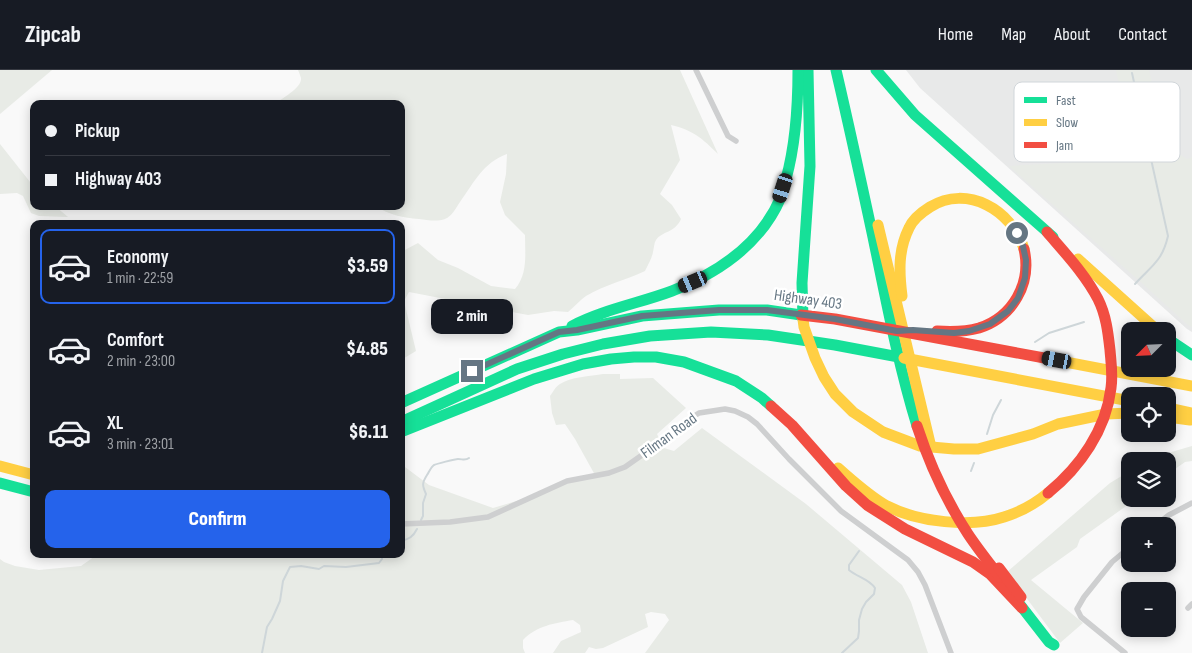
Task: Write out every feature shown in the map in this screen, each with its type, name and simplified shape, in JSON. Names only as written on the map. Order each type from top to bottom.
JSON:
[{"type":"highway","points":[[559,332],[576,323],[672,291],[693,282],[723,266],[736,256],[761,230],[779,200],[793,151],[798,100],[798,70]]},
{"type":"highway","points":[[808,70],[810,166],[802,283],[802,311],[804,327],[815,358],[835,394],[853,412],[883,432],[920,446],[954,450],[978,449],[1033,434],[1058,424],[1106,414],[1121,414]]},
{"type":"highway","points":[[836,70],[865,198],[897,311],[912,352],[923,428]]},
{"type":"highway","points":[[843,70],[897,311],[906,389],[923,428],[936,468],[955,507],[975,539],[1022,608],[1049,642],[1054,645],[1053,639],[975,539]]},
{"type":"highway","points":[[876,70],[915,115],[1148,322]]},
{"type":"highway","points":[[897,311],[902,246],[910,226],[922,211],[933,204],[949,198],[961,198],[987,204],[1002,213],[1012,223],[1022,242],[1026,260],[1025,278],[1018,298],[1008,311],[990,324],[969,331],[954,333],[913,330],[897,331]]},
{"type":"highway","points":[[806,440],[872,496],[905,513],[927,519],[978,522],[992,520],[1009,516],[1049,493],[1077,465],[1101,428],[1110,398],[1112,378],[1108,324],[1099,300],[1082,272],[1047,232]]},
{"type":"highway","name":"Highway 403","points":[[405,401],[559,332],[642,316],[719,310],[767,310],[835,319],[1192,386]]},
{"type":"highway","points":[[405,420],[517,369],[563,354],[603,344],[650,336],[711,332],[768,335],[835,345],[1121,399]]},
{"type":"highway","points":[[1176,345],[1192,356]]},
{"type":"highway","points":[[405,430],[534,379],[583,364],[611,359],[641,357],[656,357],[684,362],[736,381],[762,398],[792,425],[846,486],[867,505],[905,529],[973,562],[990,574],[1022,608]]},
{"type":"highway","points":[[1176,410],[1192,413]]},
{"type":"highway","points":[[1176,418],[1192,421]]},
{"type":"highway","points":[[0,466],[30,474]]},
{"type":"highway","points":[[0,483],[30,491]]},
{"type":"street","points":[[696,70],[728,136],[736,141]]},
{"type":"street","name":"Filman Road","points":[[405,524],[450,522],[488,517],[567,481],[609,473],[625,467],[699,413],[725,410],[735,411],[757,424],[841,511],[908,560],[918,572],[925,585],[951,653]]},
{"type":"street","points":[[1166,517],[1192,503]]},
{"type":"street","points":[[1121,554],[1112,562],[1084,597],[1077,609],[1081,617],[1125,653]]},
{"type":"shaded area","points":[[0,70],[52,70],[0,114]]},
{"type":"shaded area","points":[[298,70],[680,70],[718,154],[697,136],[671,125],[680,160],[660,194],[672,205],[681,219],[675,227],[656,240],[652,257],[645,271],[593,292],[568,312],[554,311],[528,315],[409,292],[405,299],[405,250],[418,243],[438,260],[458,268],[491,286],[515,289],[524,270],[525,235],[505,215],[500,202],[506,174],[507,154],[492,162],[486,168],[475,180],[454,212],[445,219],[435,221],[413,219],[386,212],[382,210],[405,210],[405,100],[280,100],[298,85],[301,78]]},
{"type":"shaded area","points":[[906,70],[1192,70],[1192,332],[1187,329],[920,88]]},
{"type":"shaded area","points":[[1116,70],[1149,70],[1152,82],[1119,82]]},
{"type":"shaded area","points":[[0,144],[30,182],[30,210],[60,210],[68,217],[39,216],[31,213],[23,196],[17,193],[0,194]]},
{"type":"shaded area","points":[[1180,155],[1187,159],[1192,157],[1192,327],[1188,325],[1009,166],[1082,162],[1180,162]]},
{"type":"shaded area","points":[[405,305],[416,351],[405,358]]},
{"type":"shaded area","points":[[603,374],[620,374],[620,379],[653,378],[686,408],[657,434],[664,448],[674,451],[702,428],[806,504],[902,585],[911,602],[928,653],[645,653],[669,620],[665,614],[651,612],[645,614],[648,627],[603,648],[589,647],[585,653],[553,653],[561,641],[581,632],[580,625],[573,620],[546,626],[528,635],[523,640],[525,653],[0,653],[0,559],[15,566],[39,570],[81,566],[92,558],[405,558],[405,467],[429,485],[493,508],[537,495],[567,479],[595,475],[565,424],[556,425],[552,413],[550,396],[557,386],[575,378]]},
{"type":"shaded area","points":[[1192,446],[1192,461],[1185,462],[1176,468],[1176,452],[1171,452]]},
{"type":"shaded area","points":[[1121,476],[1121,507],[1125,507],[1080,539],[1077,547],[1031,580],[1083,623],[1060,643],[1007,572],[1110,483]]},
{"type":"waterway","points":[[1132,73],[1134,82]]},
{"type":"waterway","points":[[1135,284],[1159,258],[1166,245],[1168,236],[1152,162]]},
{"type":"waterway","points":[[1035,342],[1049,333],[1084,322]]},
{"type":"waterway","points":[[987,434],[993,415],[1001,400]]},
{"type":"waterway","points":[[421,520],[426,494],[423,482],[432,467],[435,464],[469,458]]},
{"type":"waterway","points":[[971,471],[974,463]]},
{"type":"waterway","points":[[405,539],[414,534],[417,529]]},
{"type":"waterway","points":[[842,653],[858,638],[862,609],[874,594],[875,588],[872,585],[849,570],[849,565],[859,551]]},
{"type":"waterway","points":[[262,653],[267,627],[280,601],[283,581],[290,567],[301,566],[319,569],[324,566],[346,567],[379,563],[382,558]]},
{"type":"traffic: fast","points":[[572,326],[596,315],[689,284],[721,266],[750,243],[762,229],[781,197],[792,152],[796,125],[798,70]]},
{"type":"traffic: fast","points":[[803,319],[802,283],[810,166],[808,70]]},
{"type":"traffic: fast","points":[[836,70],[893,332],[917,426]]},
{"type":"traffic: fast","points":[[876,70],[915,115],[1053,237]]},
{"type":"traffic: fast","points":[[405,401],[559,332],[642,316],[719,310],[767,310],[801,315]]},
{"type":"traffic: fast","points":[[405,420],[517,369],[563,354],[603,344],[650,336],[711,332],[768,335],[904,358]]},
{"type":"traffic: fast","points":[[1176,344],[1192,355]]},
{"type":"traffic: fast","points":[[405,430],[534,379],[583,364],[634,357],[656,357],[684,362],[736,381],[771,406]]},
{"type":"traffic: fast","points":[[0,483],[30,491]]},
{"type":"traffic: fast","points":[[1018,602],[1049,642],[1054,645]]},
{"type":"traffic: slow","points":[[902,296],[900,261],[905,236],[921,213],[944,201],[959,198],[973,200],[986,205],[999,213],[1009,223],[1018,235],[1024,249]]},
{"type":"traffic: slow","points":[[878,225],[930,443]]},
{"type":"traffic: slow","points":[[1078,259],[1148,322]]},
{"type":"traffic: slow","points":[[803,319],[815,358],[835,394],[853,412],[883,432],[920,446],[978,449],[1033,434],[1058,424],[1106,414],[1121,413]]},
{"type":"traffic: slow","points":[[904,358],[1121,399]]},
{"type":"traffic: slow","points":[[1055,360],[1192,386]]},
{"type":"traffic: slow","points":[[1176,410],[1192,413]]},
{"type":"traffic: slow","points":[[1176,418],[1190,420]]},
{"type":"traffic: slow","points":[[0,466],[30,474]]},
{"type":"traffic: slow","points":[[838,468],[887,506],[914,516],[945,522],[976,522],[1004,517],[1016,513],[1048,493]]},
{"type":"traffic: jam","points":[[1047,232],[1081,272],[1098,299],[1106,324],[1112,374],[1111,388],[1104,418],[1090,447],[1071,472],[1048,493]]},
{"type":"traffic: jam","points":[[937,331],[979,328],[1001,316],[1010,307],[1022,286],[1026,262],[1024,249]]},
{"type":"traffic: jam","points":[[801,315],[835,319],[1055,360]]},
{"type":"traffic: jam","points":[[771,406],[792,425],[846,486],[867,505],[905,529],[973,562],[990,574],[1022,608]]},
{"type":"traffic: jam","points":[[917,426],[927,454],[952,508],[972,540],[1000,577]]},
{"type":"traffic: jam","points":[[999,568],[1021,597]]},
{"type":"route","points":[[472,371],[559,332],[642,316],[719,310],[767,310],[835,319],[897,331],[913,330],[954,333],[969,331],[990,324],[1008,311],[1018,298],[1025,278],[1026,260],[1022,242],[1017,233]]}]
